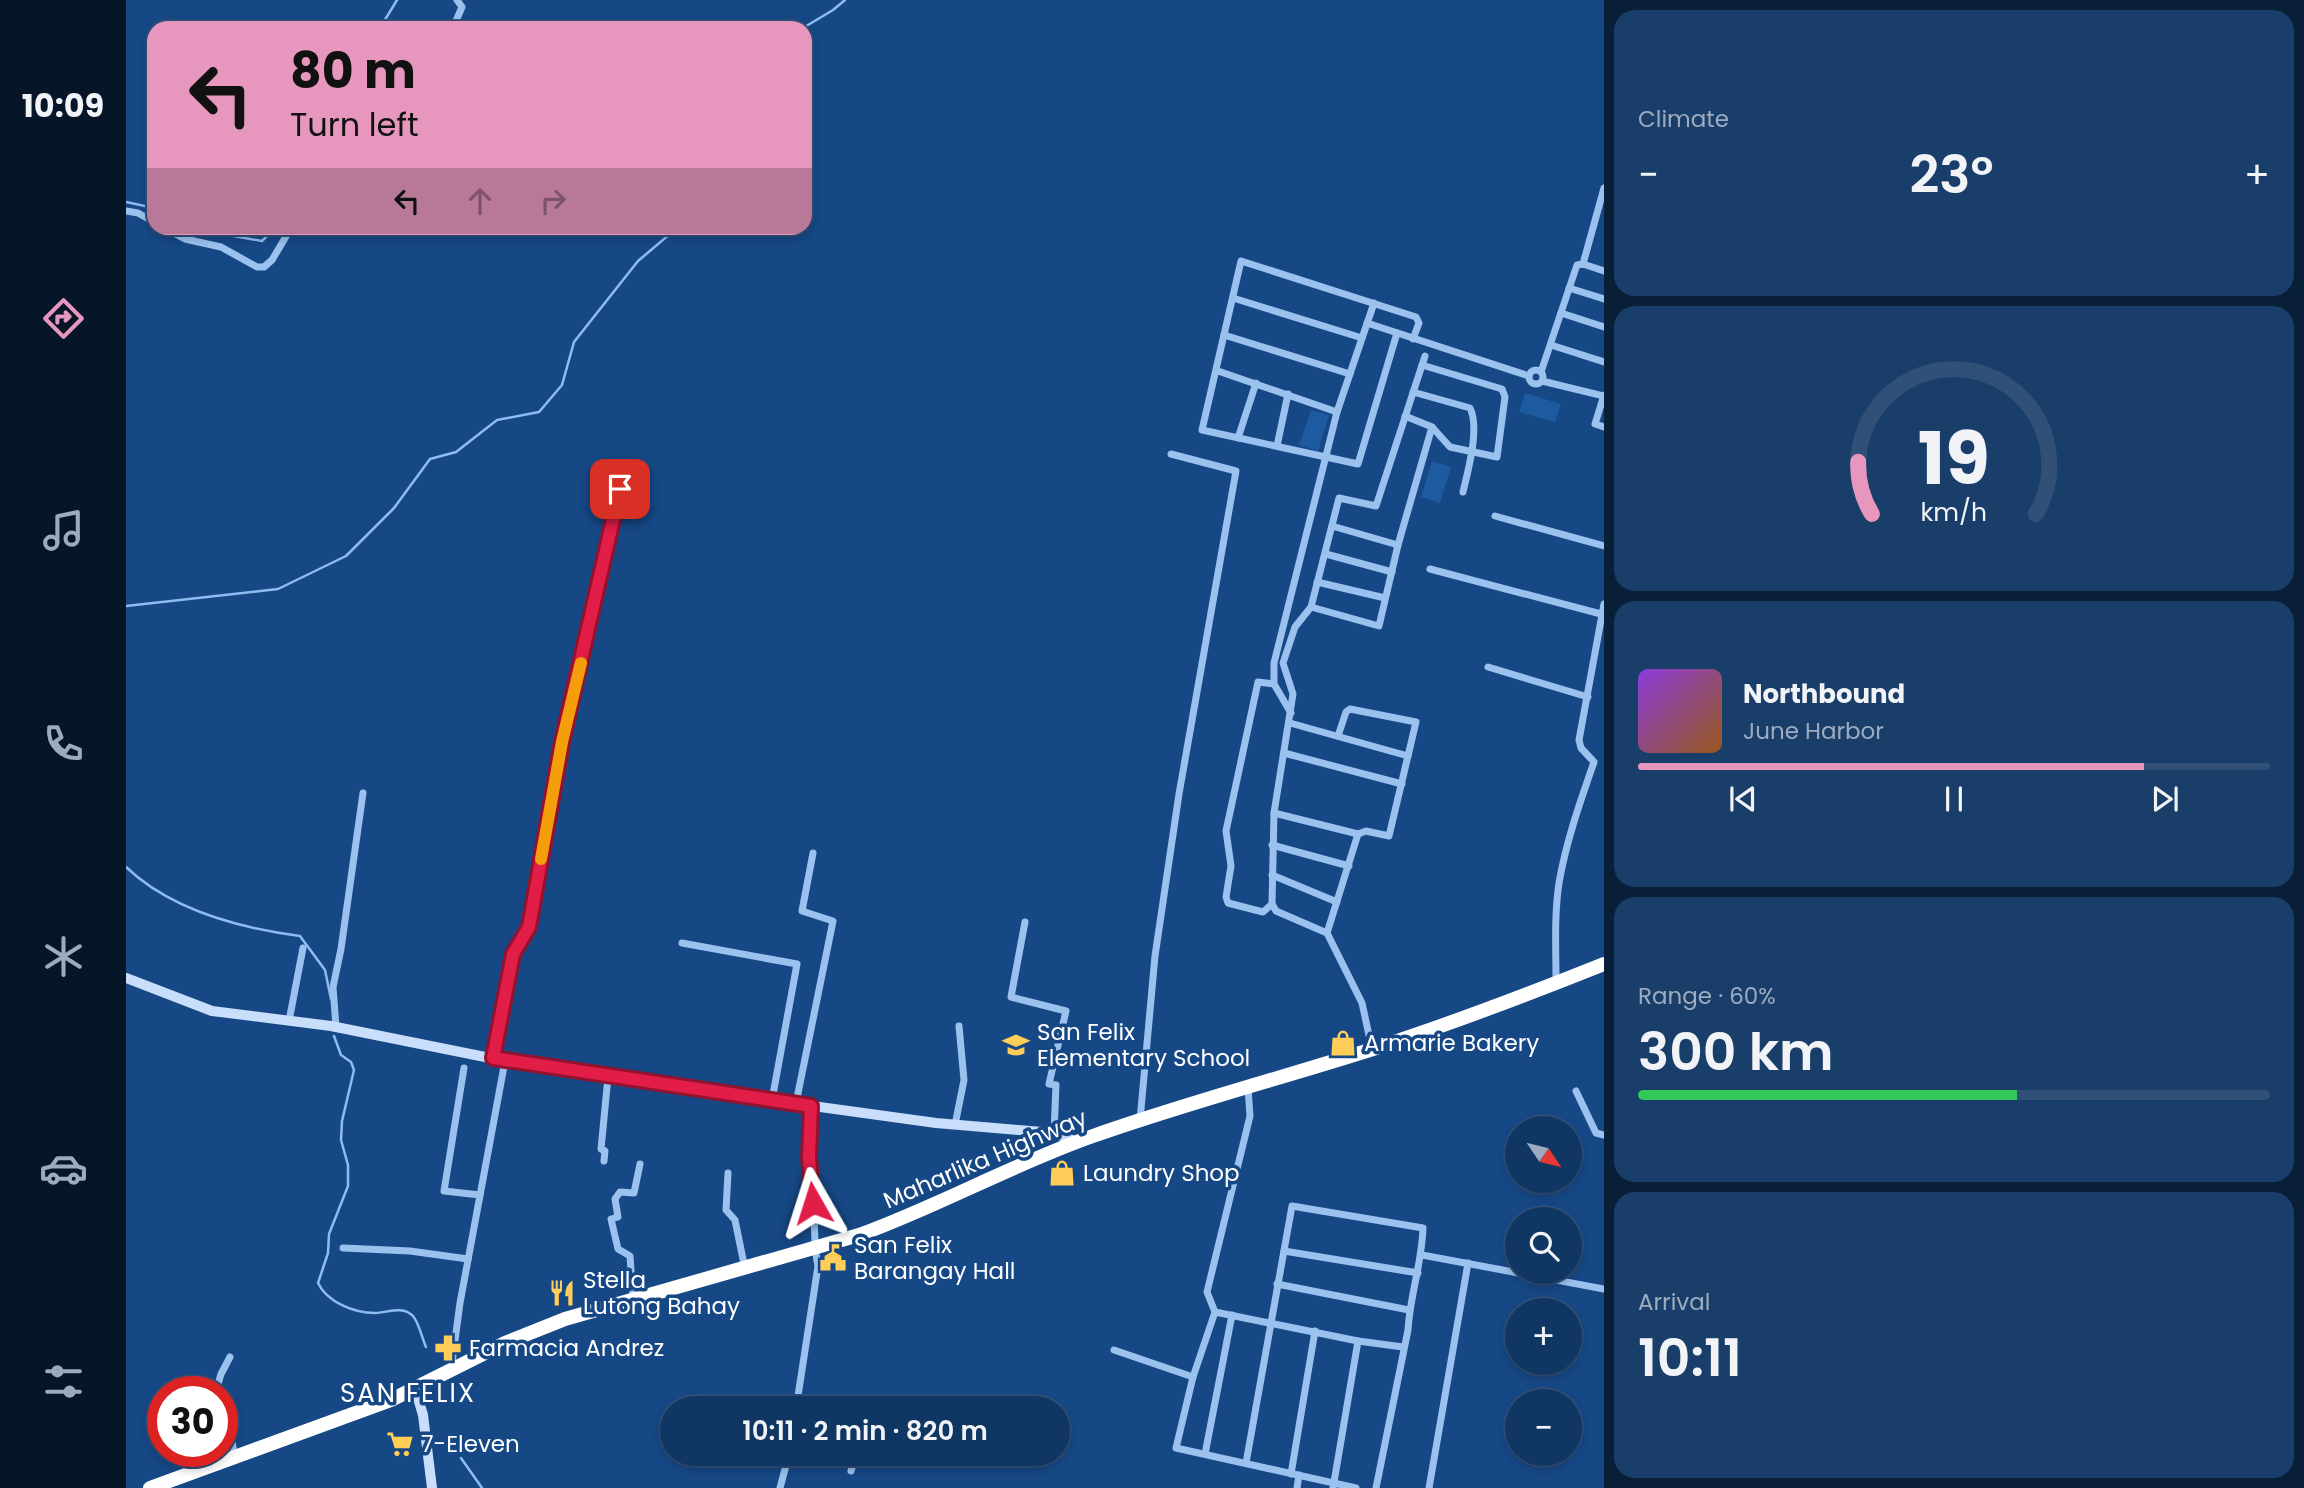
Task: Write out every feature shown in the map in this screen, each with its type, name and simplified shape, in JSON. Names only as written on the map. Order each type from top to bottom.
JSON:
[{"type":"highway","name":"Maharlika Highway","points":[[238,1456],[391,1400],[505,1343],[565,1319],[814,1249],[905,1219],[1077,1142],[1372,1049],[1604,964]]},
{"type":"highway","name":"Maharlika Highway","points":[[150,1488],[208,1467]]},
{"type":"street","points":[[456,21],[462,7],[457,0]]},
{"type":"street","points":[[1583,264],[1604,188]]},
{"type":"street","points":[[126,211],[147,218]]},
{"type":"street","points":[[177,235],[221,247],[257,267],[264,267],[272,260],[287,235]]},
{"type":"street","points":[[1397,333],[1358,464],[1202,430],[1241,261],[1416,317],[1419,323],[1413,339]]},
{"type":"street","points":[[1367,323],[1529,376],[1533,384],[1541,377],[1577,265],[1583,264],[1604,271]]},
{"type":"street","points":[[1569,288],[1604,299]]},
{"type":"street","points":[[1233,298],[1362,338]]},
{"type":"street","points":[[1292,713],[1274,684],[1274,663],[1337,411],[1374,303]]},
{"type":"street","points":[[1561,313],[1604,327]]},
{"type":"street","points":[[1224,335],[1350,374]]},
{"type":"street","points":[[1551,345],[1604,362]]},
{"type":"street","points":[[1372,1049],[1362,1003],[1327,933],[1276,911],[1272,904],[1274,813],[1293,694],[1283,663],[1295,627],[1311,607],[1339,498],[1376,506],[1425,356]]},
{"type":"street","points":[[1405,416],[1432,427],[1450,447],[1497,457],[1506,397],[1502,389],[1422,365]]},
{"type":"street","points":[[1217,371],[1337,411]]},
{"type":"street","points":[[1541,377],[1604,396],[1595,424],[1604,427]]},
{"type":"street","points":[[1238,438],[1256,383]]},
{"type":"street","points":[[1413,392],[1470,408],[1473,415],[1472,451],[1463,492]]},
{"type":"street","points":[[1277,446],[1288,394]]},
{"type":"street","points":[[1311,607],[1379,626],[1398,545],[1432,427]]},
{"type":"street","points":[[1140,1121],[1155,956],[1179,794],[1236,471],[1171,454]]},
{"type":"street","points":[[451,1371],[480,1195],[513,954],[529,927],[562,742],[620,489]]},
{"type":"street","points":[[1495,516],[1604,546]]},
{"type":"street","points":[[1332,526],[1398,545]]},
{"type":"street","points":[[1326,554],[1392,572]]},
{"type":"street","points":[[1430,569],[1601,614]]},
{"type":"street","points":[[1317,582],[1385,598]]},
{"type":"street","points":[[1556,983],[1555,928],[1559,885],[1573,826],[1594,762],[1581,748],[1579,740],[1604,604]]},
{"type":"street","points":[[1488,667],[1588,696]]},
{"type":"street","points":[[1272,904],[1263,912],[1228,903],[1226,897],[1231,866],[1226,831],[1258,681],[1274,684]]},
{"type":"street","points":[[1274,813],[1358,834],[1366,831],[1389,836],[1416,722],[1350,709],[1346,712],[1338,736]]},
{"type":"street","points":[[1290,723],[1408,756]]},
{"type":"street","points":[[1284,753],[1402,784]]},
{"type":"street","points":[[336,1027],[333,987],[363,793]]},
{"type":"street","points":[[1327,933],[1358,834]]},
{"type":"street","points":[[1272,845],[1349,866]]},
{"type":"street","points":[[796,1103],[833,921],[802,911],[813,853]]},
{"type":"street","points":[[1272,875],[1337,902]]},
{"type":"street","points":[[1025,922],[1011,997],[1066,1011],[1049,1084],[1056,1085],[1054,1133]]},
{"type":"street","points":[[682,943],[796,964],[772,1100]]},
{"type":"street","points":[[289,1021],[303,948]]},
{"type":"street","points":[[126,978],[212,1011],[336,1027],[499,1060],[608,1077],[955,1125],[1054,1133],[1077,1142]]},
{"type":"street","points":[[955,1125],[964,1080],[959,1026]]},
{"type":"street","points":[[464,1068],[444,1191],[480,1195]]},
{"type":"street","points":[[604,1161],[605,1151],[601,1149],[608,1077]]},
{"type":"street","points":[[1248,1087],[1250,1116],[1207,1292],[1215,1312],[1193,1377],[1176,1448],[1295,1474],[1332,1485],[1356,1488]]},
{"type":"street","points":[[1576,1091],[1596,1133],[1604,1135]]},
{"type":"street","points":[[798,1396],[818,1266],[814,1249],[815,1224],[809,1157],[811,1106]]},
{"type":"street","points":[[634,1299],[630,1256],[618,1250],[611,1219],[618,1217],[615,1199],[620,1192],[634,1193],[640,1164]]},
{"type":"street","points":[[728,1173],[726,1210],[735,1220],[745,1269]]},
{"type":"street","points":[[1245,1463],[1292,1206],[1423,1227],[1422,1255],[1409,1310],[1376,1488]]},
{"type":"street","points":[[343,1248],[410,1251],[468,1259]]},
{"type":"street","points":[[1284,1251],[1418,1273]]},
{"type":"street","points":[[1422,1255],[1604,1289]]},
{"type":"street","points":[[1429,1488],[1468,1263]]},
{"type":"street","points":[[1277,1284],[1409,1310]]},
{"type":"street","points":[[1215,1312],[1358,1341],[1403,1347]]},
{"type":"street","points":[[1205,1454],[1232,1315]]},
{"type":"street","points":[[1297,1488],[1295,1474],[1315,1331]]},
{"type":"street","points":[[1332,1485],[1358,1341]]},
{"type":"street","points":[[1114,1350],[1193,1377]]},
{"type":"street","points":[[220,1376],[230,1357]]},
{"type":"street","points":[[415,1388],[423,1415],[432,1488]]},
{"type":"street","points":[[780,1488],[786,1466]]},
{"type":"street","points":[[851,1471],[852,1466]]},
{"type":"shaded area","points":[[1525,393],[1561,404],[1555,422],[1519,412]]},
{"type":"shaded area","points":[[1311,410],[1329,415],[1318,451],[1299,445]]},
{"type":"shaded area","points":[[1432,461],[1451,467],[1440,503],[1421,497]]},
{"type":"waterway","points":[[384,21],[397,0]]},
{"type":"waterway","points":[[812,23],[845,0]]},
{"type":"waterway","points":[[126,202],[147,206]]},
{"type":"waterway","points":[[228,235],[262,241],[268,235]]},
{"type":"waterway","points":[[126,606],[278,589],[346,556],[394,508],[430,459],[456,452],[497,420],[539,412],[562,385],[574,342],[638,261],[669,235]]},
{"type":"waterway","points":[[126,867],[164,895],[207,915],[253,928],[300,936],[325,970],[331,999]]},
{"type":"waterway","points":[[334,1036],[341,1055],[351,1062],[354,1070],[342,1121],[341,1140],[348,1165],[348,1186],[329,1234],[328,1253],[318,1283],[334,1301],[350,1309],[380,1313],[399,1310],[409,1313],[417,1323],[426,1347]]},
{"type":"waterway","points":[[461,1458],[482,1488]]},
{"type":"slow traffic","points":[[541,859],[562,742],[581,663]]},
{"type":"place","name":"Armarie Bakery","points":[[1343,1043]]},
{"type":"place","name":"San Felix Elementary School","points":[[1016,1045]]},
{"type":"place","name":"Laundry Shop","points":[[1062,1173]]},
{"type":"place","name":"San Felix Barangay Hall","points":[[833,1258]]},
{"type":"place","name":"Stella Lutong Bahay","points":[[562,1293]]},
{"type":"place","name":"Farmacia Andrez","points":[[448,1348]]},
{"type":"place","name":"7-Eleven","points":[[400,1444]]},
{"type":"district","name":"SAN FELIX","points":[[408,1393]]},
{"type":"route","points":[[620,489],[562,742],[529,927],[513,954],[493,1058],[811,1106],[809,1157],[813,1203]]}]
